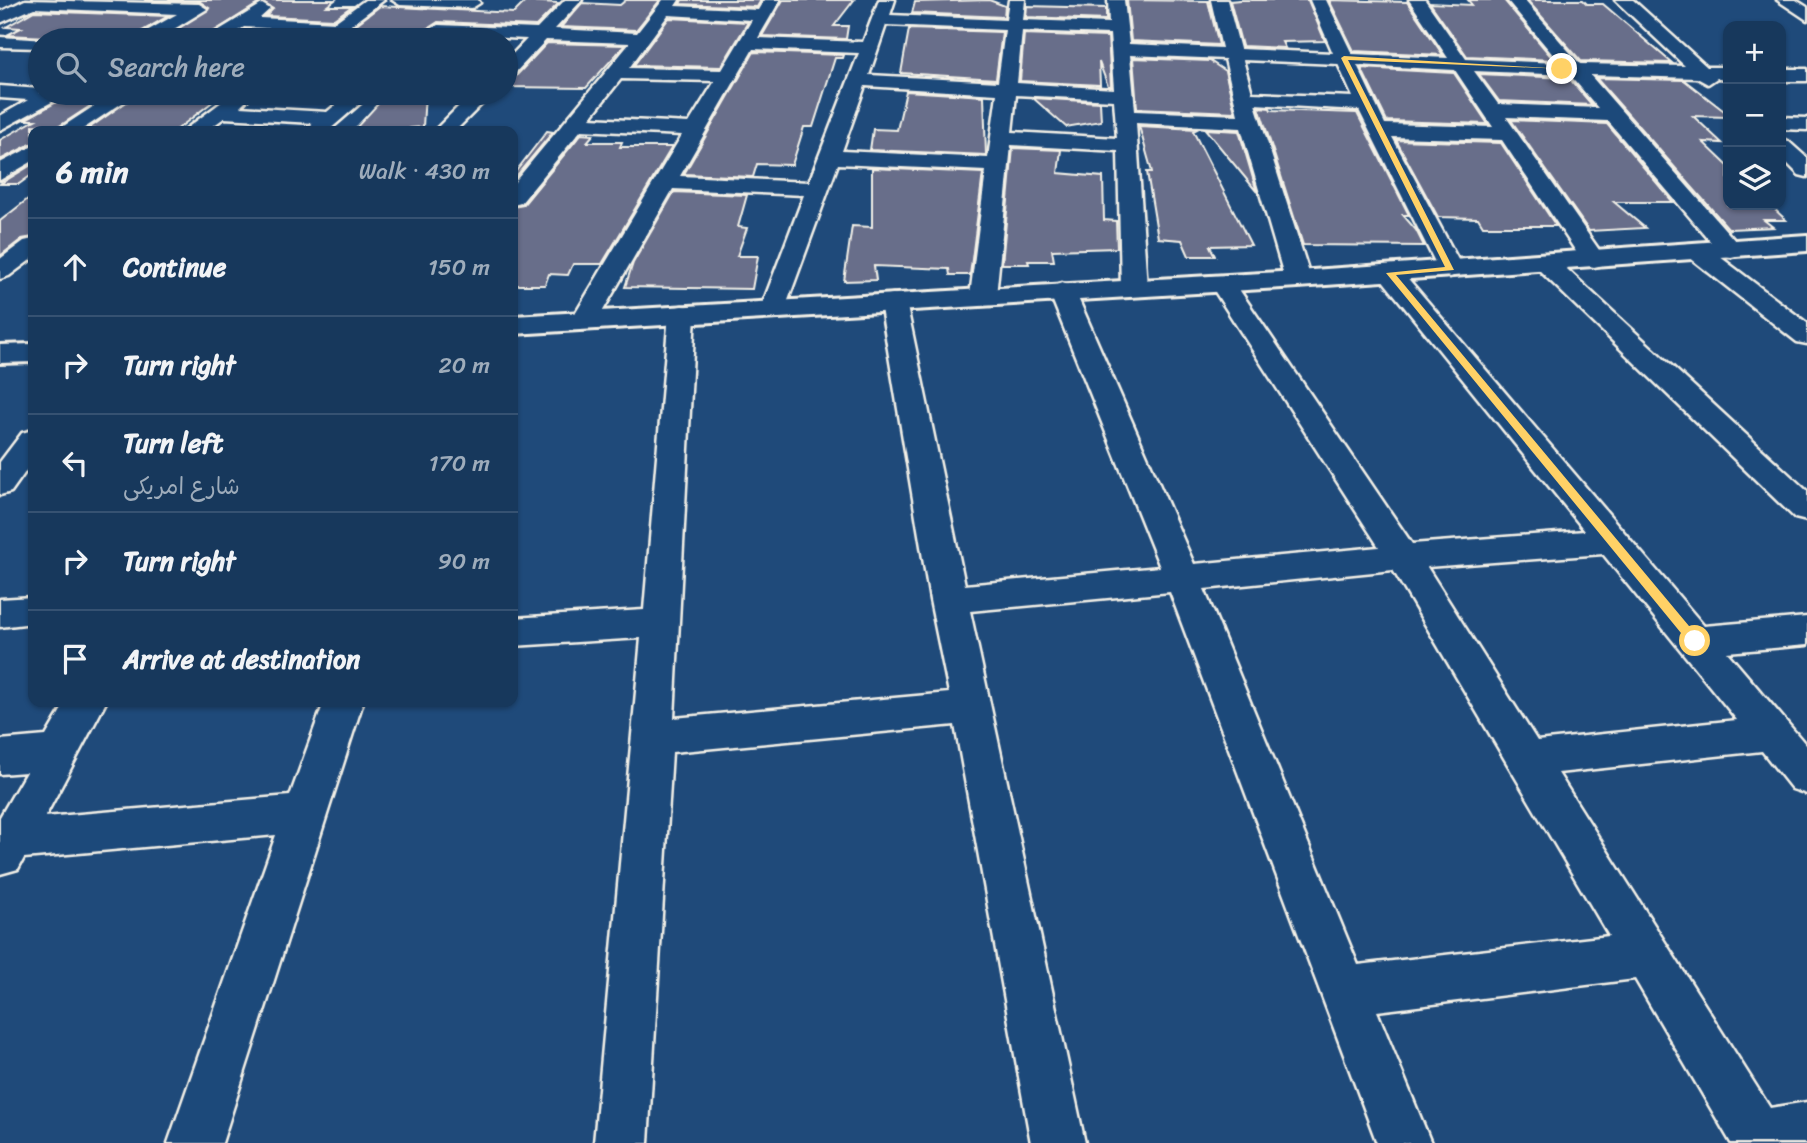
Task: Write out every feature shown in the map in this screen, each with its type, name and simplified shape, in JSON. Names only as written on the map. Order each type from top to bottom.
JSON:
[{"type":"street","points":[[165,28],[214,0]]},
{"type":"street","points":[[232,28],[277,0]]},
{"type":"street","points":[[242,22],[338,27],[376,0]]},
{"type":"street","points":[[400,0],[474,1]]},
{"type":"street","points":[[518,59],[574,0]]},
{"type":"street","points":[[984,296],[1017,0]]},
{"type":"street","points":[[1116,0],[1128,145],[1134,288]]},
{"type":"street","points":[[1219,0],[1243,98],[1298,279]]},
{"type":"street","points":[[1318,0],[1378,130],[1450,270]]},
{"type":"street","points":[[1417,0],[1594,260]]},
{"type":"street","points":[[1515,0],[1731,250]]},
{"type":"street","points":[[1623,0],[1702,72]]},
{"type":"street","points":[[1785,0],[1807,15]]},
{"type":"street","points":[[4,14],[35,1],[93,2],[197,10]]},
{"type":"street","points":[[441,28],[474,1]]},
{"type":"street","points":[[522,175],[574,123],[617,73],[667,5],[768,8],[584,321]]},
{"type":"street","points":[[774,308],[883,10],[1015,24],[1234,54],[1702,72],[1723,80]]},
{"type":"street","points":[[518,34],[641,38]]},
{"type":"street","points":[[0,42],[28,43]]},
{"type":"street","points":[[747,43],[869,48]]},
{"type":"street","points":[[617,73],[727,76]]},
{"type":"street","points":[[1786,75],[1807,75]]},
{"type":"street","points":[[857,80],[1124,95]]},
{"type":"street","points":[[0,92],[28,93]]},
{"type":"street","points":[[1243,98],[1366,104]]},
{"type":"street","points":[[0,124],[33,105]]},
{"type":"street","points":[[74,126],[108,105]]},
{"type":"street","points":[[200,126],[230,105]]},
{"type":"street","points":[[220,112],[324,125],[348,105]]},
{"type":"street","points":[[449,126],[471,105]]},
{"type":"street","points":[[1492,110],[1616,115]]},
{"type":"street","points":[[1126,117],[1250,122]]},
{"type":"street","points":[[574,123],[695,130]]},
{"type":"street","points":[[1786,123],[1807,124]]},
{"type":"street","points":[[1378,130],[1507,134]]},
{"type":"street","points":[[1000,138],[1128,145]]},
{"type":"street","points":[[0,146],[28,149]]},
{"type":"street","points":[[1783,147],[1807,170]]},
{"type":"street","points":[[0,173],[28,153]]},
{"type":"street","points":[[828,157],[998,165]]},
{"type":"street","points":[[665,182],[816,189]]},
{"type":"street","points":[[518,325],[1450,270],[1807,243]]},
{"type":"street","points":[[0,271],[28,250]]},
{"type":"street","points":[[1698,253],[1807,336]]},
{"type":"street","points":[[1546,263],[1807,510]]},
{"type":"street","points":[[1390,273],[1807,776]]},
{"type":"street","points":[[1223,284],[1403,557],[1759,1139],[1807,1129]]},
{"type":"street","points":[[1062,291],[1182,578],[1402,1143]]},
{"type":"street","points":[[893,302],[948,600],[972,707],[1058,1143]]},
{"type":"street","points":[[621,1143],[653,737],[682,314]]},
{"type":"street","points":[[0,355],[28,353]]},
{"type":"street","points":[[0,484],[28,447]]},
{"type":"street","points":[[948,600],[1403,557],[1612,541]]},
{"type":"street","points":[[0,612],[28,610]]},
{"type":"street","points":[[518,632],[659,623]]},
{"type":"street","points":[[1695,641],[1807,631]]},
{"type":"street","points":[[5,848],[83,707]]},
{"type":"street","points":[[195,1143],[341,707]]},
{"type":"street","points":[[653,737],[972,707]]},
{"type":"street","points":[[1526,759],[1772,733]]},
{"type":"street","points":[[0,757],[58,752]]},
{"type":"street","points":[[5,848],[306,814]]},
{"type":"street","points":[[1345,992],[1645,955]]},
{"type":"building","points":[[144,0],[335,0],[327,6],[352,6],[334,19],[266,16],[273,9],[261,2],[220,28],[179,28],[209,8],[199,1]]},
{"type":"building","points":[[626,0],[660,0],[636,30],[561,27],[582,3],[620,5]]},
{"type":"building","points":[[682,0],[761,0],[757,7],[680,4]]},
{"type":"building","points":[[783,0],[854,0],[834,26],[848,26],[846,39],[762,36]]},
{"type":"building","points":[[989,0],[1005,6],[1004,17],[912,13],[915,2]]},
{"type":"building","points":[[1127,0],[1208,1],[1219,45],[1131,41]]},
{"type":"building","points":[[1308,0],[1325,41],[1282,42],[1285,48],[1242,46],[1230,1]]},
{"type":"building","points":[[1329,0],[1407,2],[1443,55],[1354,51]]},
{"type":"building","points":[[1468,0],[1504,0],[1554,60],[1467,56],[1430,3],[1472,5]]},
{"type":"building","points":[[1527,0],[1583,0],[1587,4],[1603,4],[1672,63],[1581,61]]},
{"type":"building","points":[[526,1],[559,3],[536,26],[438,22],[429,28],[351,28],[380,6],[514,13]]},
{"type":"building","points":[[1027,6],[1106,8],[1106,20],[1026,17]]},
{"type":"building","points":[[34,11],[168,16],[147,28],[28,28],[28,36],[7,35],[21,28],[6,27]]},
{"type":"building","points":[[669,18],[748,22],[721,67],[634,65]]},
{"type":"building","points":[[909,29],[1002,32],[996,79],[901,73]]},
{"type":"building","points":[[1024,34],[1108,37],[1111,86],[1108,86],[1099,62],[1100,85],[1020,81]]},
{"type":"building","points":[[547,43],[625,45],[586,88],[518,87],[518,74]]},
{"type":"building","points":[[754,52],[844,55],[843,58],[835,58],[813,127],[804,127],[792,165],[757,164],[753,177],[684,174]]},
{"type":"building","points":[[1133,58],[1210,61],[1225,71],[1235,112],[1137,108]]},
{"type":"building","points":[[1361,68],[1454,73],[1488,124],[1387,121]]},
{"type":"building","points":[[1479,74],[1569,78],[1592,105],[1499,101]]},
{"type":"building","points":[[1596,78],[1684,80],[1723,110],[1723,117],[1693,116],[1722,143],[1703,142],[1723,161],[1723,210],[1775,210],[1786,220],[1764,220],[1773,227],[1729,229]]},
{"type":"building","points":[[906,91],[984,96],[986,155],[870,150],[873,129],[897,130]]},
{"type":"building","points":[[1033,98],[1100,102],[1101,121],[1066,127]]},
{"type":"building","points":[[51,105],[92,105],[60,126],[28,126],[28,146],[0,160],[0,140],[35,120],[24,120]]},
{"type":"building","points":[[122,105],[209,105],[181,126],[92,126]]},
{"type":"building","points":[[377,105],[424,105],[423,126],[358,126]]},
{"type":"building","points":[[1259,107],[1271,110],[1357,113],[1409,215],[1403,215],[1416,230],[1424,246],[1303,245]]},
{"type":"building","points":[[1511,120],[1607,124],[1673,202],[1614,202],[1645,228],[1589,231]]},
{"type":"building","points":[[1139,126],[1197,129],[1193,131],[1251,245],[1210,246],[1215,256],[1189,256],[1182,240],[1158,238],[1147,172],[1152,172]]},
{"type":"building","points":[[1205,129],[1239,131],[1257,192]]},
{"type":"building","points":[[547,131],[553,132],[518,174],[518,169]]},
{"type":"building","points":[[581,134],[593,135],[587,142],[622,142],[620,147],[672,147],[602,264],[573,264],[568,275],[549,274],[545,285],[518,285],[518,206],[523,205]]},
{"type":"building","points":[[1396,140],[1501,143],[1556,226],[1483,226],[1478,218],[1438,217]]},
{"type":"building","points":[[1013,148],[1061,150],[1058,173],[1103,177],[1104,220],[1116,221],[1117,248],[1052,250],[1054,261],[1002,264]]},
{"type":"building","points":[[28,167],[28,178],[19,184],[0,184]]},
{"type":"building","points":[[872,168],[983,173],[970,275],[950,275],[949,269],[874,266],[876,280],[844,281],[852,226],[872,227]]},
{"type":"building","points":[[674,192],[747,195],[738,227],[747,228],[737,256],[758,256],[752,289],[625,287],[633,263]]},
{"type":"building","points":[[28,199],[28,238],[22,239],[0,256],[0,221]]},
{"type":"route","points":[[1562,69],[1344,58],[1450,270],[1390,273],[1695,641]]}]
